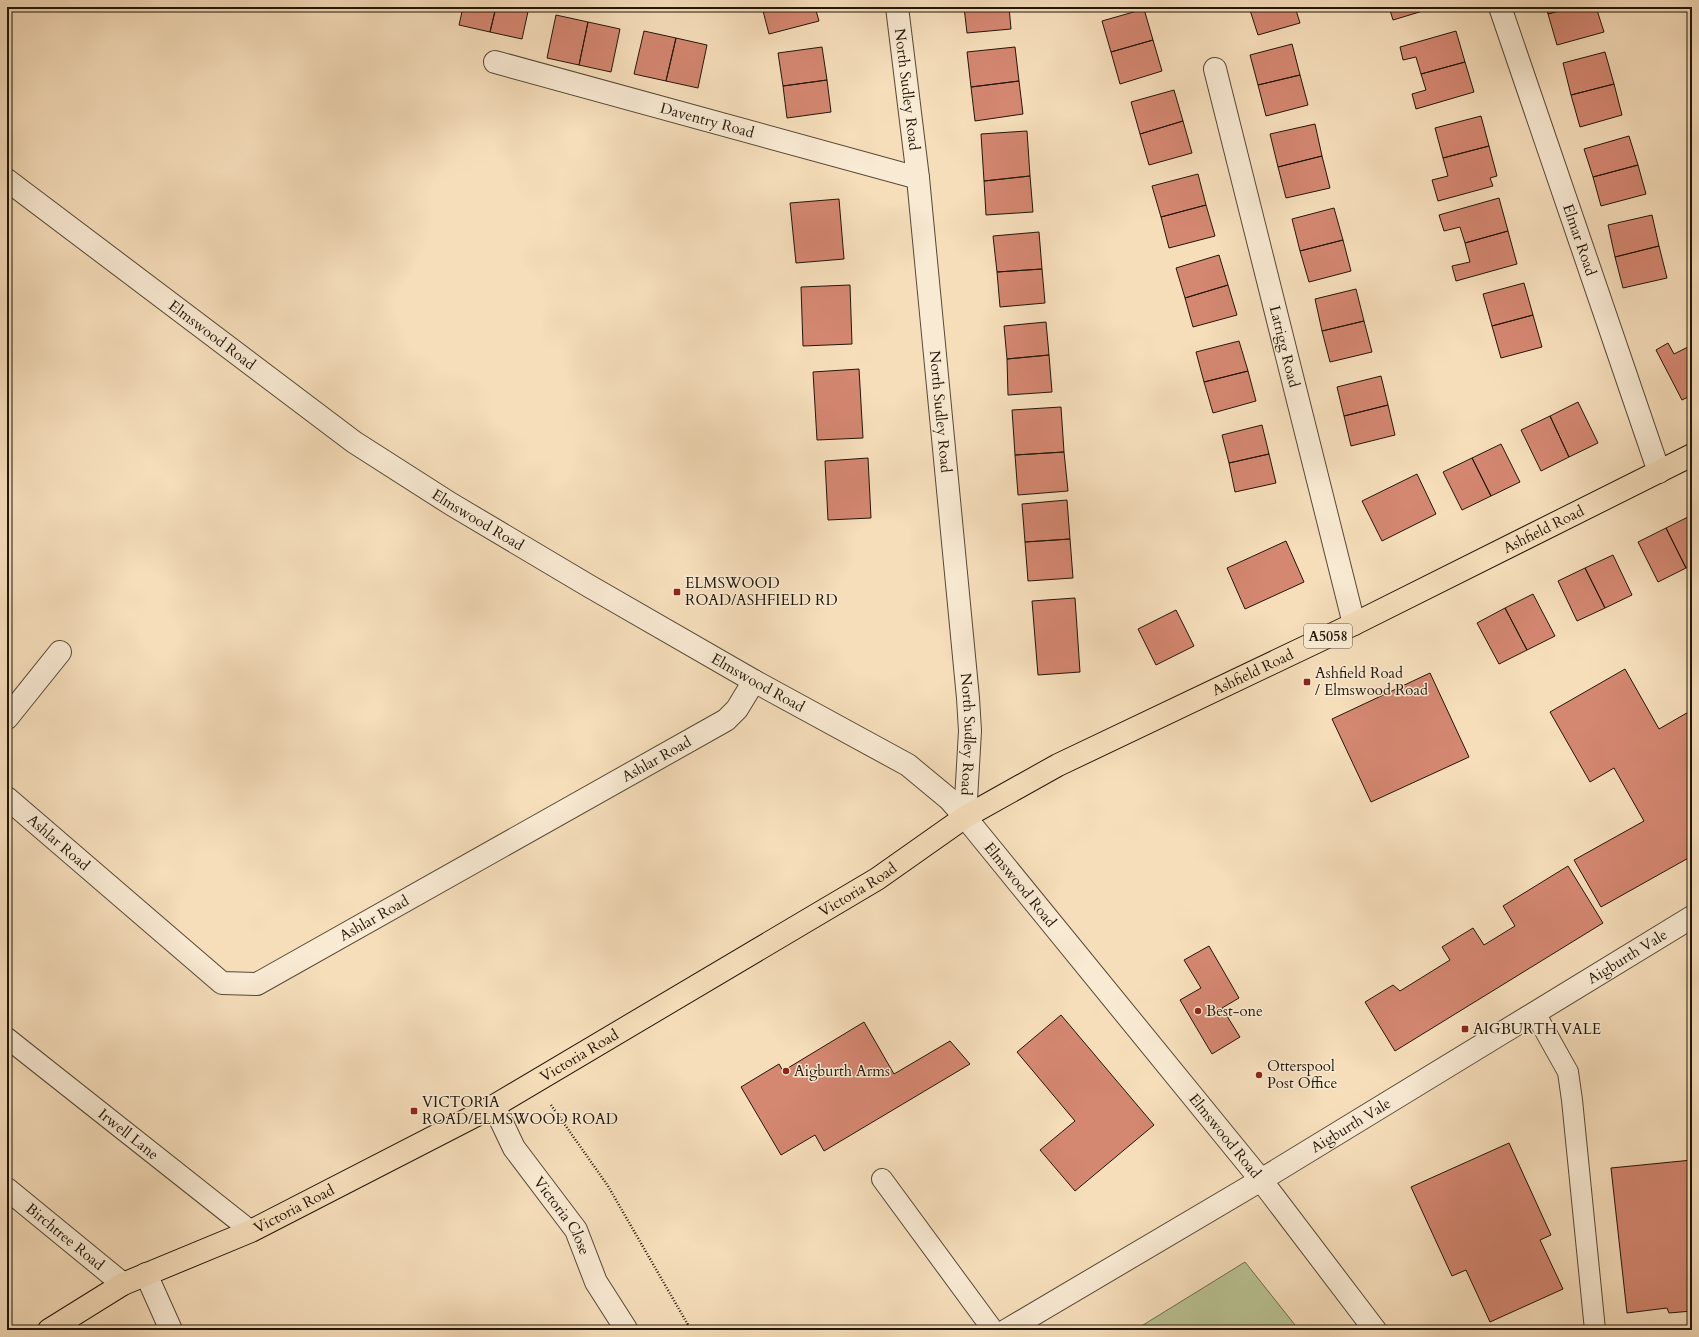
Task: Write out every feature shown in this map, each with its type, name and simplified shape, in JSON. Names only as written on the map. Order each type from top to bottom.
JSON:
[{"type":"main road","name":"Ashfield Road","points":[[965,817],[1058,765],[1354,624],[1692,455]]},
{"type":"main road","name":"Victoria Road","points":[[49,1330],[123,1284],[250,1230],[494,1106],[877,879],[965,817]]},
{"type":"street","name":"North Sudley Road","points":[[896,7],[918,178],[968,698],[970,731],[965,817]]},
{"type":"street","name":"Elmar Road","points":[[1500,7],[1659,472]]},
{"type":"street","name":"Daventry Road","points":[[495,62],[918,178]]},
{"type":"street","name":"Latrigg Road","points":[[1215,69],[1354,624]]},
{"type":"street","name":"Elmswood Road","points":[[7,180],[354,442],[458,508],[754,681],[908,765],[949,799],[1261,1180],[1375,1330]]},
{"type":"street","points":[[7,718],[60,652]]},
{"type":"street","name":"Ashlar Road","points":[[7,798],[222,983],[257,984],[726,720],[737,709],[754,681]]},
{"type":"street","name":"Aigburth Vale","points":[[1007,1330],[1261,1180],[1692,917]]},
{"type":"street","name":"Victoria Close","points":[[494,1106],[514,1148],[576,1230],[596,1282],[626,1329]]},
{"type":"street","name":"Birchtree Road","points":[[7,1189],[123,1284]]},
{"type":"street","points":[[146,1274],[172,1330]]},
{"type":"lane","points":[[1535,1013],[1568,1072],[1595,1330]]},
{"type":"lane","name":"Irwell Lane","points":[[7,1038],[250,1230]]},
{"type":"lane","points":[[882,1178],[993,1330]]},
{"type":"path","points":[[535,1082],[608,1186],[691,1330]]},
{"type":"path","points":[[680,1330],[688,1324]]},
{"type":"green space","points":[[1245,1262],[1299,1330],[1135,1330]]},
{"type":"building","points":[[463,7],[496,7],[490,32],[459,25]]},
{"type":"building","points":[[496,7],[529,7],[522,39],[490,32]]},
{"type":"building","points":[[762,7],[815,7],[819,21],[769,34]]},
{"type":"building","points":[[964,7],[1009,7],[1011,29],[967,33]]},
{"type":"building","points":[[1249,7],[1295,7],[1300,23],[1258,35]]},
{"type":"building","points":[[1389,7],[1436,7],[1393,20]]},
{"type":"building","points":[[1546,7],[1573,7],[1548,14]]},
{"type":"building","points":[[1573,7],[1596,7],[1604,32],[1557,45],[1548,14]]},
{"type":"building","points":[[1144,9],[1153,40],[1111,52],[1102,21]]},
{"type":"building","points":[[556,15],[588,22],[579,65],[547,58]]},
{"type":"building","points":[[588,22],[620,29],[611,72],[579,65]]},
{"type":"building","points":[[644,31],[676,38],[666,81],[634,74]]},
{"type":"building","points":[[1456,31],[1465,62],[1421,74],[1416,57],[1403,60],[1400,47]]},
{"type":"building","points":[[676,38],[707,45],[698,88],[666,81]]},
{"type":"building","points":[[1153,40],[1162,71],[1120,84],[1111,52]]},
{"type":"building","points":[[1292,44],[1300,75],[1258,85],[1250,55]]},
{"type":"building","points":[[822,47],[827,80],[783,86],[778,53]]},
{"type":"building","points":[[1015,47],[1019,81],[971,87],[967,52]]},
{"type":"building","points":[[1605,52],[1614,84],[1571,95],[1563,63]]},
{"type":"building","points":[[1465,62],[1474,92],[1416,109],[1412,94],[1426,90],[1421,74]]},
{"type":"building","points":[[1300,75],[1308,105],[1266,116],[1258,85]]},
{"type":"building","points":[[827,80],[831,112],[787,118],[783,86]]},
{"type":"building","points":[[1019,81],[1023,114],[975,121],[971,87]]},
{"type":"building","points":[[1614,84],[1622,115],[1580,127],[1571,95]]},
{"type":"building","points":[[1174,90],[1183,121],[1140,134],[1131,102]]},
{"type":"building","points":[[1481,116],[1489,146],[1443,158],[1435,128]]},
{"type":"building","points":[[1183,121],[1192,153],[1149,165],[1140,134]]},
{"type":"building","points":[[1315,124],[1322,156],[1278,167],[1270,134]]},
{"type":"building","points":[[1027,131],[1030,176],[984,181],[981,134]]},
{"type":"building","points":[[1629,136],[1638,165],[1593,177],[1584,149]]},
{"type":"building","points":[[1489,146],[1497,176],[1490,178],[1493,186],[1438,201],[1432,180],[1448,176],[1443,158]]},
{"type":"building","points":[[1322,156],[1330,188],[1286,198],[1278,167]]},
{"type":"building","points":[[1638,165],[1646,194],[1601,206],[1593,177]]},
{"type":"building","points":[[1198,174],[1206,205],[1161,217],[1152,186]]},
{"type":"building","points":[[1030,176],[1033,212],[986,215],[984,181]]},
{"type":"building","points":[[1499,198],[1508,231],[1465,243],[1460,227],[1444,231],[1439,215]]},
{"type":"building","points":[[839,199],[844,259],[796,263],[790,203]]},
{"type":"building","points":[[1206,205],[1215,236],[1169,248],[1161,217]]},
{"type":"building","points":[[1334,208],[1343,240],[1300,251],[1292,219]]},
{"type":"building","points":[[1652,215],[1659,246],[1615,257],[1608,225]]},
{"type":"building","points":[[1508,231],[1517,264],[1456,281],[1452,266],[1470,262],[1465,243]]},
{"type":"building","points":[[1039,232],[1042,269],[997,272],[993,236]]},
{"type":"building","points":[[1343,240],[1351,271],[1309,282],[1300,251]]},
{"type":"building","points":[[1659,246],[1667,278],[1623,288],[1615,257]]},
{"type":"building","points":[[1219,255],[1228,285],[1185,298],[1176,268]]},
{"type":"building","points":[[1042,269],[1045,303],[1000,307],[997,272]]},
{"type":"building","points":[[1524,283],[1533,315],[1492,326],[1483,294]]},
{"type":"building","points":[[850,285],[852,344],[803,346],[801,287]]},
{"type":"building","points":[[1228,285],[1237,315],[1193,327],[1185,298]]},
{"type":"building","points":[[1356,289],[1364,321],[1322,331],[1315,299]]},
{"type":"building","points":[[1533,315],[1542,347],[1501,358],[1492,326]]},
{"type":"building","points":[[1364,321],[1372,352],[1330,362],[1322,331]]},
{"type":"building","points":[[1046,322],[1049,355],[1007,359],[1004,326]]},
{"type":"building","points":[[1239,341],[1248,371],[1204,382],[1196,352]]},
{"type":"building","points":[[1668,343],[1674,354],[1690,346],[1692,351],[1692,395],[1682,400],[1656,350]]},
{"type":"building","points":[[1049,355],[1052,392],[1008,395],[1007,359]]},
{"type":"building","points":[[859,369],[863,438],[817,440],[813,372]]},
{"type":"building","points":[[1248,371],[1256,401],[1213,413],[1204,382]]},
{"type":"building","points":[[1381,376],[1388,405],[1344,416],[1337,387]]},
{"type":"building","points":[[1578,402],[1598,443],[1569,457],[1550,416]]},
{"type":"building","points":[[1388,405],[1395,435],[1351,446],[1344,416]]},
{"type":"building","points":[[1061,407],[1064,452],[1015,455],[1012,410]]},
{"type":"building","points":[[1550,416],[1569,457],[1541,471],[1521,430]]},
{"type":"building","points":[[1262,425],[1269,454],[1229,463],[1222,435]]},
{"type":"building","points":[[1501,444],[1520,482],[1491,496],[1472,458]]},
{"type":"building","points":[[1064,452],[1068,491],[1018,495],[1015,455]]},
{"type":"building","points":[[1269,454],[1276,483],[1235,492],[1229,463]]},
{"type":"building","points":[[868,458],[871,518],[828,520],[825,461]]},
{"type":"building","points":[[1472,458],[1491,496],[1462,510],[1443,472]]},
{"type":"building","points":[[1417,474],[1436,514],[1382,541],[1362,501]]},
{"type":"building","points":[[1067,500],[1070,539],[1025,542],[1022,504]]},
{"type":"building","points":[[1692,515],[1692,565],[1686,568],[1666,528]]},
{"type":"building","points":[[1666,528],[1686,568],[1658,582],[1638,542]]},
{"type":"building","points":[[1070,539],[1073,578],[1028,581],[1025,542]]},
{"type":"building","points":[[1286,541],[1304,582],[1245,609],[1227,568]]},
{"type":"building","points":[[1613,555],[1632,595],[1605,608],[1585,568]]},
{"type":"building","points":[[1585,568],[1605,608],[1577,621],[1558,581]]},
{"type":"building","points":[[1533,594],[1555,636],[1527,650],[1505,608]]},
{"type":"building","points":[[1075,598],[1080,672],[1038,675],[1032,601]]},
{"type":"building","points":[[1505,608],[1527,650],[1499,664],[1477,623]]},
{"type":"building","points":[[1176,610],[1194,646],[1156,665],[1138,629]]},
{"type":"building","points":[[1625,669],[1659,729],[1692,710],[1692,856],[1601,907],[1574,860],[1644,821],[1614,768],[1590,782],[1550,712]]},
{"type":"building","points":[[1430,673],[1469,757],[1371,802],[1332,719]]},
{"type":"building","points":[[1568,866],[1603,923],[1395,1051],[1365,1002],[1393,985],[1400,991],[1450,960],[1442,947],[1473,928],[1484,945],[1515,926],[1503,906]]},
{"type":"building","points":[[1209,946],[1239,998],[1222,1008],[1240,1037],[1212,1054],[1180,1000],[1201,988],[1184,960]]},
{"type":"building","points":[[1061,1015],[1154,1125],[1075,1191],[1040,1150],[1075,1121],[1017,1052]]},
{"type":"building","points":[[864,1022],[894,1074],[950,1041],[970,1064],[824,1151],[815,1135],[781,1155],[741,1087],[779,1064],[783,1071]]},
{"type":"building","points":[[1509,1143],[1551,1235],[1540,1240],[1563,1289],[1490,1322],[1466,1270],[1452,1276],[1411,1187]]},
{"type":"building","points":[[1692,1160],[1692,1311],[1669,1313],[1667,1308],[1627,1313],[1611,1168]]},
{"type":"place","name":"ELMSWOOD ROAD/ASHFIELD RD","points":[[677,592]]},
{"type":"place","name":"Ashfield Road / Elmswood Road","points":[[1307,682]]},
{"type":"place","name":"Best-one","points":[[1198,1011]]},
{"type":"place","name":"AIGBURTH VALE","points":[[1465,1029]]},
{"type":"place","name":"Aigburth Arms","points":[[786,1071]]},
{"type":"place","name":"Otterspool Post Office","points":[[1259,1075]]},
{"type":"place","name":"VICTORIA ROAD/ELMSWOOD ROAD","points":[[414,1111]]}]
